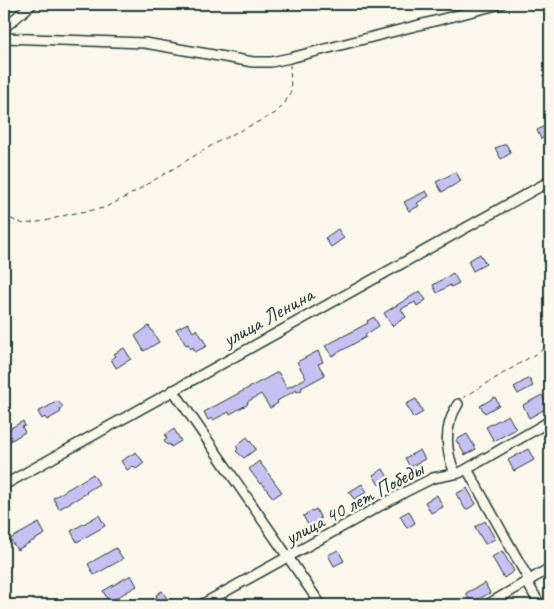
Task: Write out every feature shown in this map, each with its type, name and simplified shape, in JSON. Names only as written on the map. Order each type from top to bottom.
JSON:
[{"type":"street","points":[[4,28],[32,4]]},
{"type":"street","points":[[4,38],[145,43],[253,62],[271,62],[500,4]]},
{"type":"street","name":"улица Ленина","points":[[4,484],[550,181]]},
{"type":"street","points":[[173,390],[321,605]]},
{"type":"street","points":[[455,473],[450,462],[447,428],[451,414],[458,404]]},
{"type":"street","name":"улица 40 лет Победы","points":[[201,605],[405,492],[434,478],[467,469],[550,421]]},
{"type":"street","points":[[467,469],[540,605]]},
{"type":"street","points":[[487,605],[550,569]]},
{"type":"path","points":[[4,213],[11,219],[24,224],[104,208],[126,198],[222,140],[274,114],[284,105],[291,91],[290,58]]},
{"type":"path","points":[[4,218],[4,224]]},
{"type":"path","points":[[458,404],[464,397],[550,345]]},
{"type":"building","points":[[550,123],[550,134],[541,139],[537,130]]},
{"type":"building","points":[[506,144],[511,153],[501,159],[495,148]]},
{"type":"building","points":[[456,172],[461,181],[442,192],[436,182]]},
{"type":"building","points":[[426,191],[429,196],[417,203],[419,206],[409,211],[404,202]]},
{"type":"building","points":[[338,229],[344,238],[331,247],[325,238]]},
{"type":"building","points":[[480,254],[486,264],[473,271],[468,261]]},
{"type":"building","points":[[453,273],[459,283],[451,287],[450,285],[437,293],[433,285]]},
{"type":"building","points":[[420,291],[426,300],[417,306],[415,302],[401,309],[406,317],[392,326],[384,313]]},
{"type":"building","points":[[374,317],[379,326],[365,335],[366,337],[332,356],[325,346],[368,323],[367,321]]},
{"type":"building","points":[[188,323],[193,332],[197,329],[207,346],[195,352],[193,347],[191,349],[188,344],[186,345],[176,329]]},
{"type":"building","points":[[149,326],[159,342],[144,351],[135,336]]},
{"type":"building","points":[[124,348],[131,359],[116,368],[111,359],[116,356],[114,354]]},
{"type":"building","points":[[318,351],[323,362],[318,364],[325,375],[301,388],[302,390],[297,392],[296,390],[277,401],[278,403],[270,408],[261,394],[230,414],[229,412],[213,420],[212,418],[208,420],[204,412],[278,372],[287,388],[306,378],[297,362]]},
{"type":"building","points":[[529,378],[533,386],[518,394],[514,387]]},
{"type":"building","points":[[542,395],[549,407],[529,418],[523,405]]},
{"type":"building","points":[[495,397],[499,405],[485,413],[480,406]]},
{"type":"building","points":[[416,399],[423,412],[413,418],[406,404]]},
{"type":"building","points":[[58,401],[63,407],[60,409],[61,412],[47,420],[45,417],[42,419],[38,412]]},
{"type":"building","points":[[508,415],[516,429],[494,441],[486,427]]},
{"type":"building","points":[[23,421],[25,426],[22,427],[25,432],[12,440],[10,437],[7,439],[4,432]]},
{"type":"building","points":[[174,429],[181,441],[171,447],[170,444],[167,445],[164,441],[167,439],[165,435]]},
{"type":"building","points":[[467,434],[476,449],[465,455],[456,440]]},
{"type":"building","points":[[247,437],[256,449],[244,458],[236,451],[238,449],[236,446]]},
{"type":"building","points":[[528,449],[534,460],[514,471],[508,460]]},
{"type":"building","points":[[420,450],[425,459],[410,467],[405,458]]},
{"type":"building","points":[[136,452],[144,463],[136,469],[133,466],[127,470],[121,461]]},
{"type":"building","points":[[259,461],[282,492],[273,498],[249,469]]},
{"type":"building","points":[[383,469],[389,479],[379,485],[373,475]]},
{"type":"building","points":[[93,474],[99,484],[59,509],[53,498]]},
{"type":"building","points":[[362,484],[367,492],[354,499],[349,492]]},
{"type":"building","points":[[467,488],[476,504],[466,510],[456,494]]},
{"type":"building","points":[[437,495],[443,507],[431,513],[425,502]]},
{"type":"building","points":[[316,509],[321,519],[309,526],[303,516]]},
{"type":"building","points":[[409,511],[415,523],[407,528],[400,516]]},
{"type":"building","points":[[99,515],[105,526],[77,542],[71,531]]},
{"type":"building","points":[[485,521],[495,539],[485,544],[475,527]]},
{"type":"building","points":[[39,523],[45,534],[17,550],[10,539]]},
{"type":"building","points":[[116,548],[123,559],[94,575],[88,564]]},
{"type":"building","points":[[338,550],[344,561],[334,566],[328,555]]},
{"type":"building","points":[[502,551],[514,571],[504,578],[492,557]]},
{"type":"building","points":[[131,575],[137,586],[109,602],[103,591]]},
{"type":"building","points":[[485,583],[490,593],[471,603],[466,593]]},
{"type":"building","points":[[162,591],[168,600],[161,605],[141,605],[157,597],[156,595]]}]
